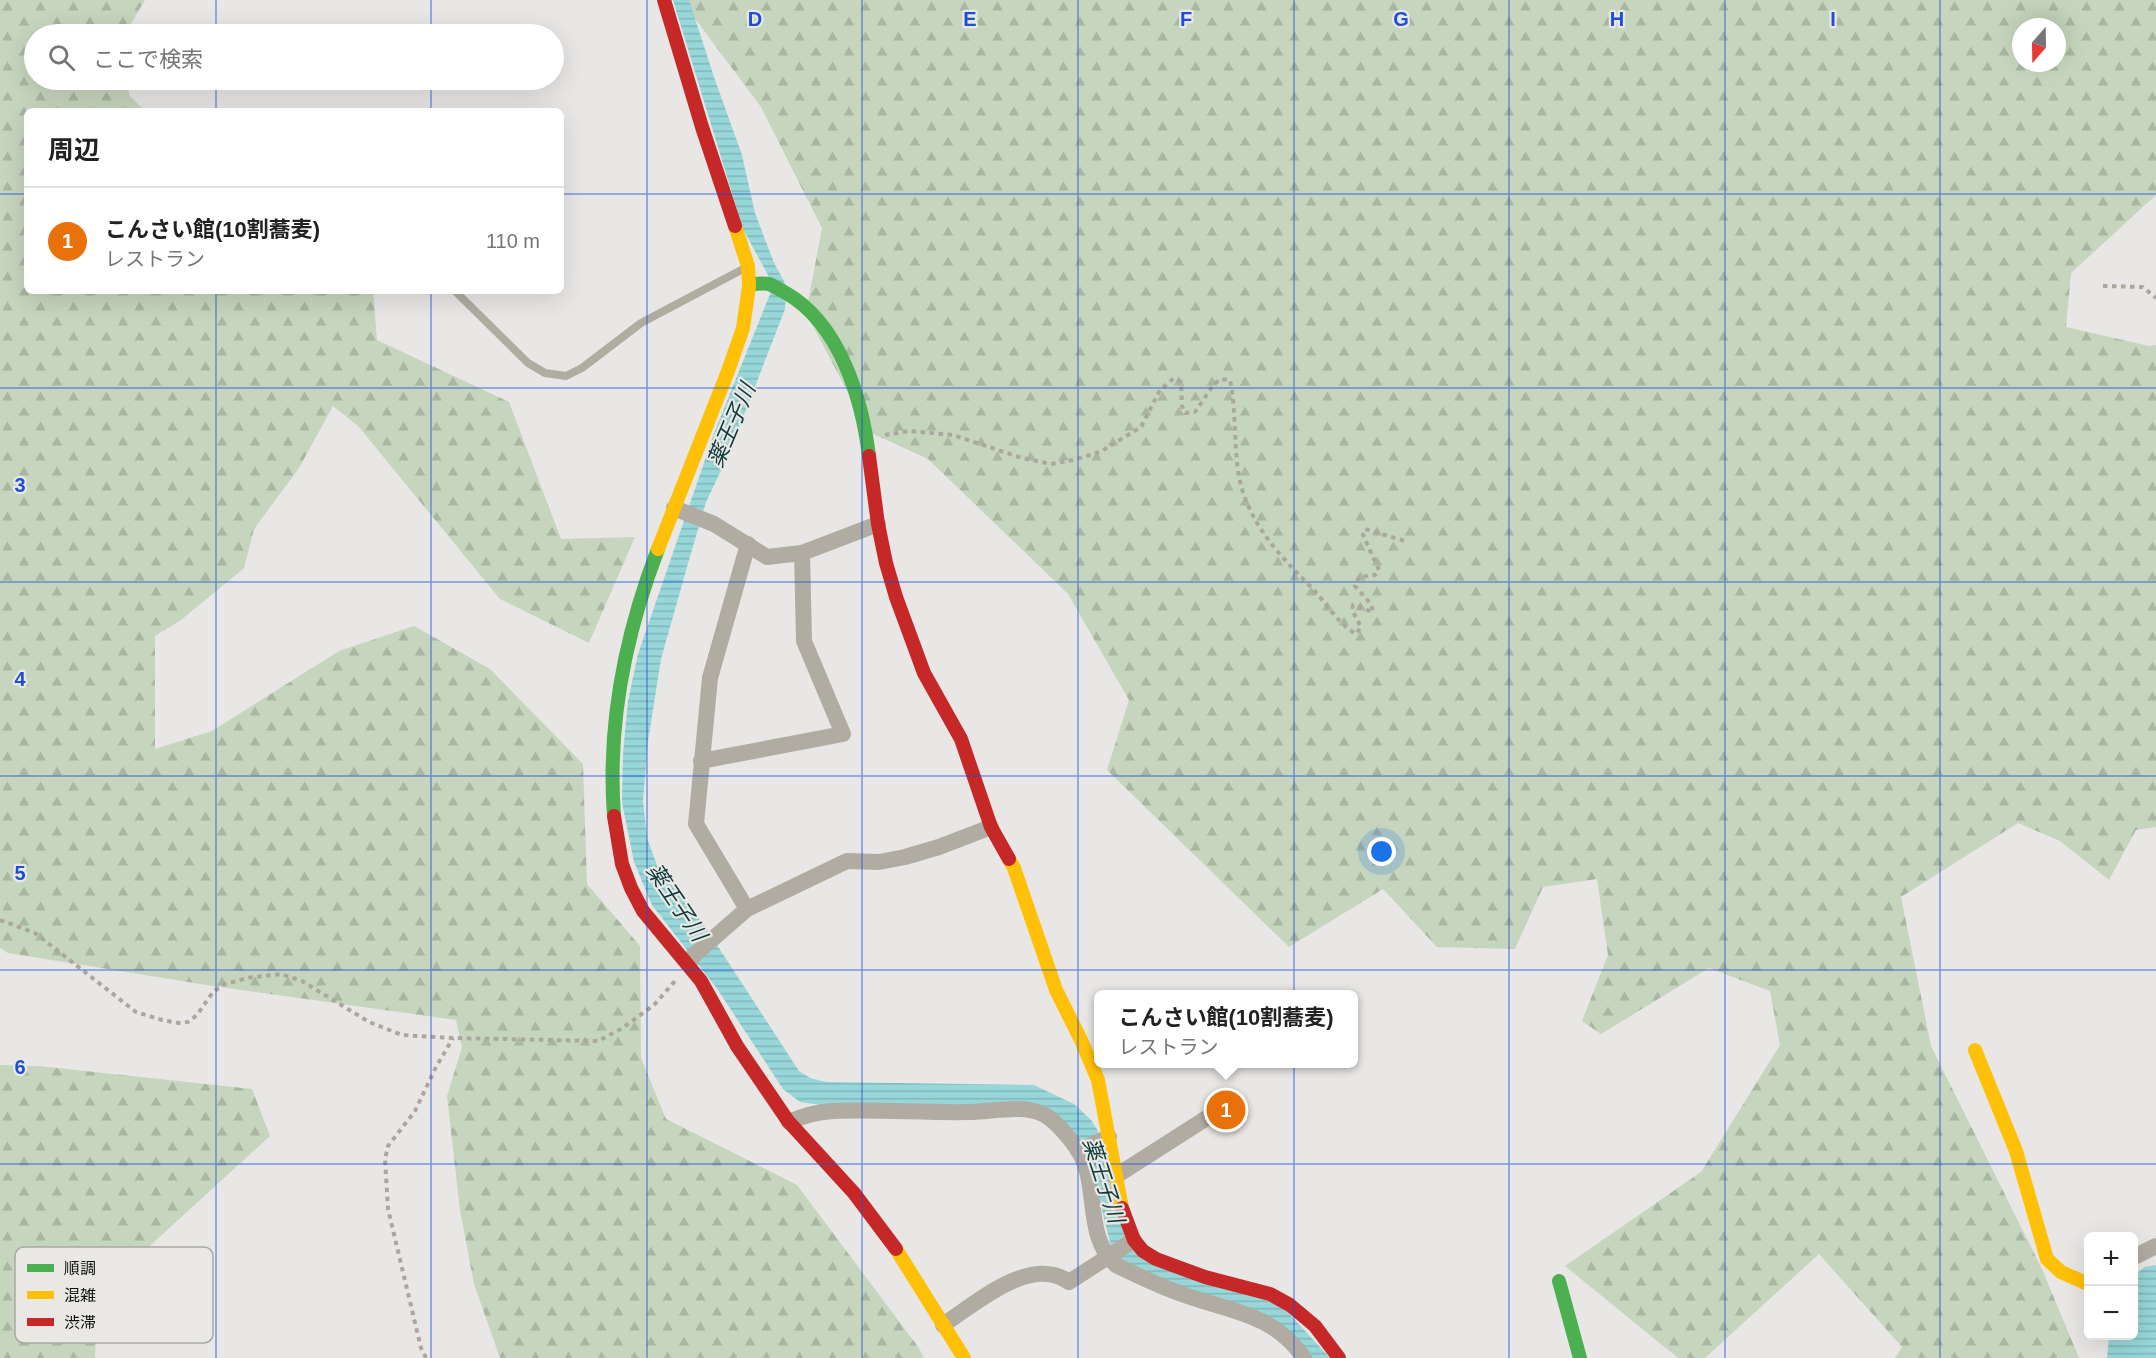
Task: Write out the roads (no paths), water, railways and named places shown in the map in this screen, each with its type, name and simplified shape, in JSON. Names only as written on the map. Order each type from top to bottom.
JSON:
[{"type":"street","points":[[664,0],[702,127],[748,266],[750,284],[748,309],[730,365],[639,599],[624,657],[613,725],[614,820],[623,865],[636,898],[651,922],[691,960],[730,1035],[789,1122],[873,1217],[964,1358]]},
{"type":"street","points":[[750,284],[769,284],[794,298],[817,320],[834,344],[852,382],[867,439],[878,524],[889,574],[916,651],[924,673],[961,739],[991,827],[1014,868],[1056,990],[1093,1055]]},
{"type":"street","points":[[674,508],[714,524],[767,557],[802,553],[878,524]]},
{"type":"street","points":[[747,909],[696,824],[710,678],[748,544]]},
{"type":"street","points":[[701,761],[843,734],[804,641],[802,553]]},
{"type":"street","points":[[691,960],[747,909],[847,861],[879,862],[905,857],[991,827]]},
{"type":"street","points":[[1975,1050],[2016,1151],[2047,1259],[2061,1272],[2084,1282]]},
{"type":"street","points":[[1096,1068],[1123,1211],[1134,1240],[1143,1251],[1188,1272],[1270,1294],[1290,1305],[1315,1326],[1339,1358]]},
{"type":"street","points":[[1116,1176],[1227,1105]]},
{"type":"street","points":[[789,1122],[799,1117],[831,1111],[970,1112],[1027,1109],[1043,1114],[1054,1122],[1078,1150],[1091,1194],[1097,1234],[1107,1257],[1116,1264],[1180,1293],[1261,1319],[1279,1331],[1302,1355],[1321,1333]]},
{"type":"street","points":[[1078,1150],[1109,1137]]},
{"type":"street","points":[[943,1325],[1011,1280],[1033,1274],[1060,1275],[1069,1282],[1134,1240]]},
{"type":"street","points":[[2138,1255],[2156,1246]]},
{"type":"street","points":[[1180,1293],[1188,1272]]},
{"type":"street","points":[[1559,1281],[1580,1358]]},
{"type":"lane","points":[[458,294],[528,363],[545,373],[566,376],[582,368],[640,323],[748,266]]},
{"type":"water","name":"薬王子川","points":[[673,0],[689,0],[742,155],[755,213],[774,263],[786,285],[785,309],[728,456],[706,502],[661,659],[648,741],[643,801],[647,838],[658,868],[704,925],[799,1071],[810,1078],[827,1082],[1034,1085],[1074,1104],[1091,1120],[1098,1131],[1125,1237],[1284,1308],[1330,1358],[1310,1358],[1290,1332],[1195,1294],[1118,1258],[1111,1246],[1098,1194],[1056,1114],[843,1108],[800,1102],[783,1089],[718,990],[652,905],[634,862],[622,802],[623,753],[628,701],[638,654],[715,431],[770,294],[768,275],[743,229]]},
{"type":"water","points":[[2156,1265],[2156,1358],[2107,1358],[2109,1340],[2138,1340],[2138,1272],[2145,1267]]},
{"type":"place","name":"こんさい館(10割蕎麦)","points":[[1226,1110]]}]
